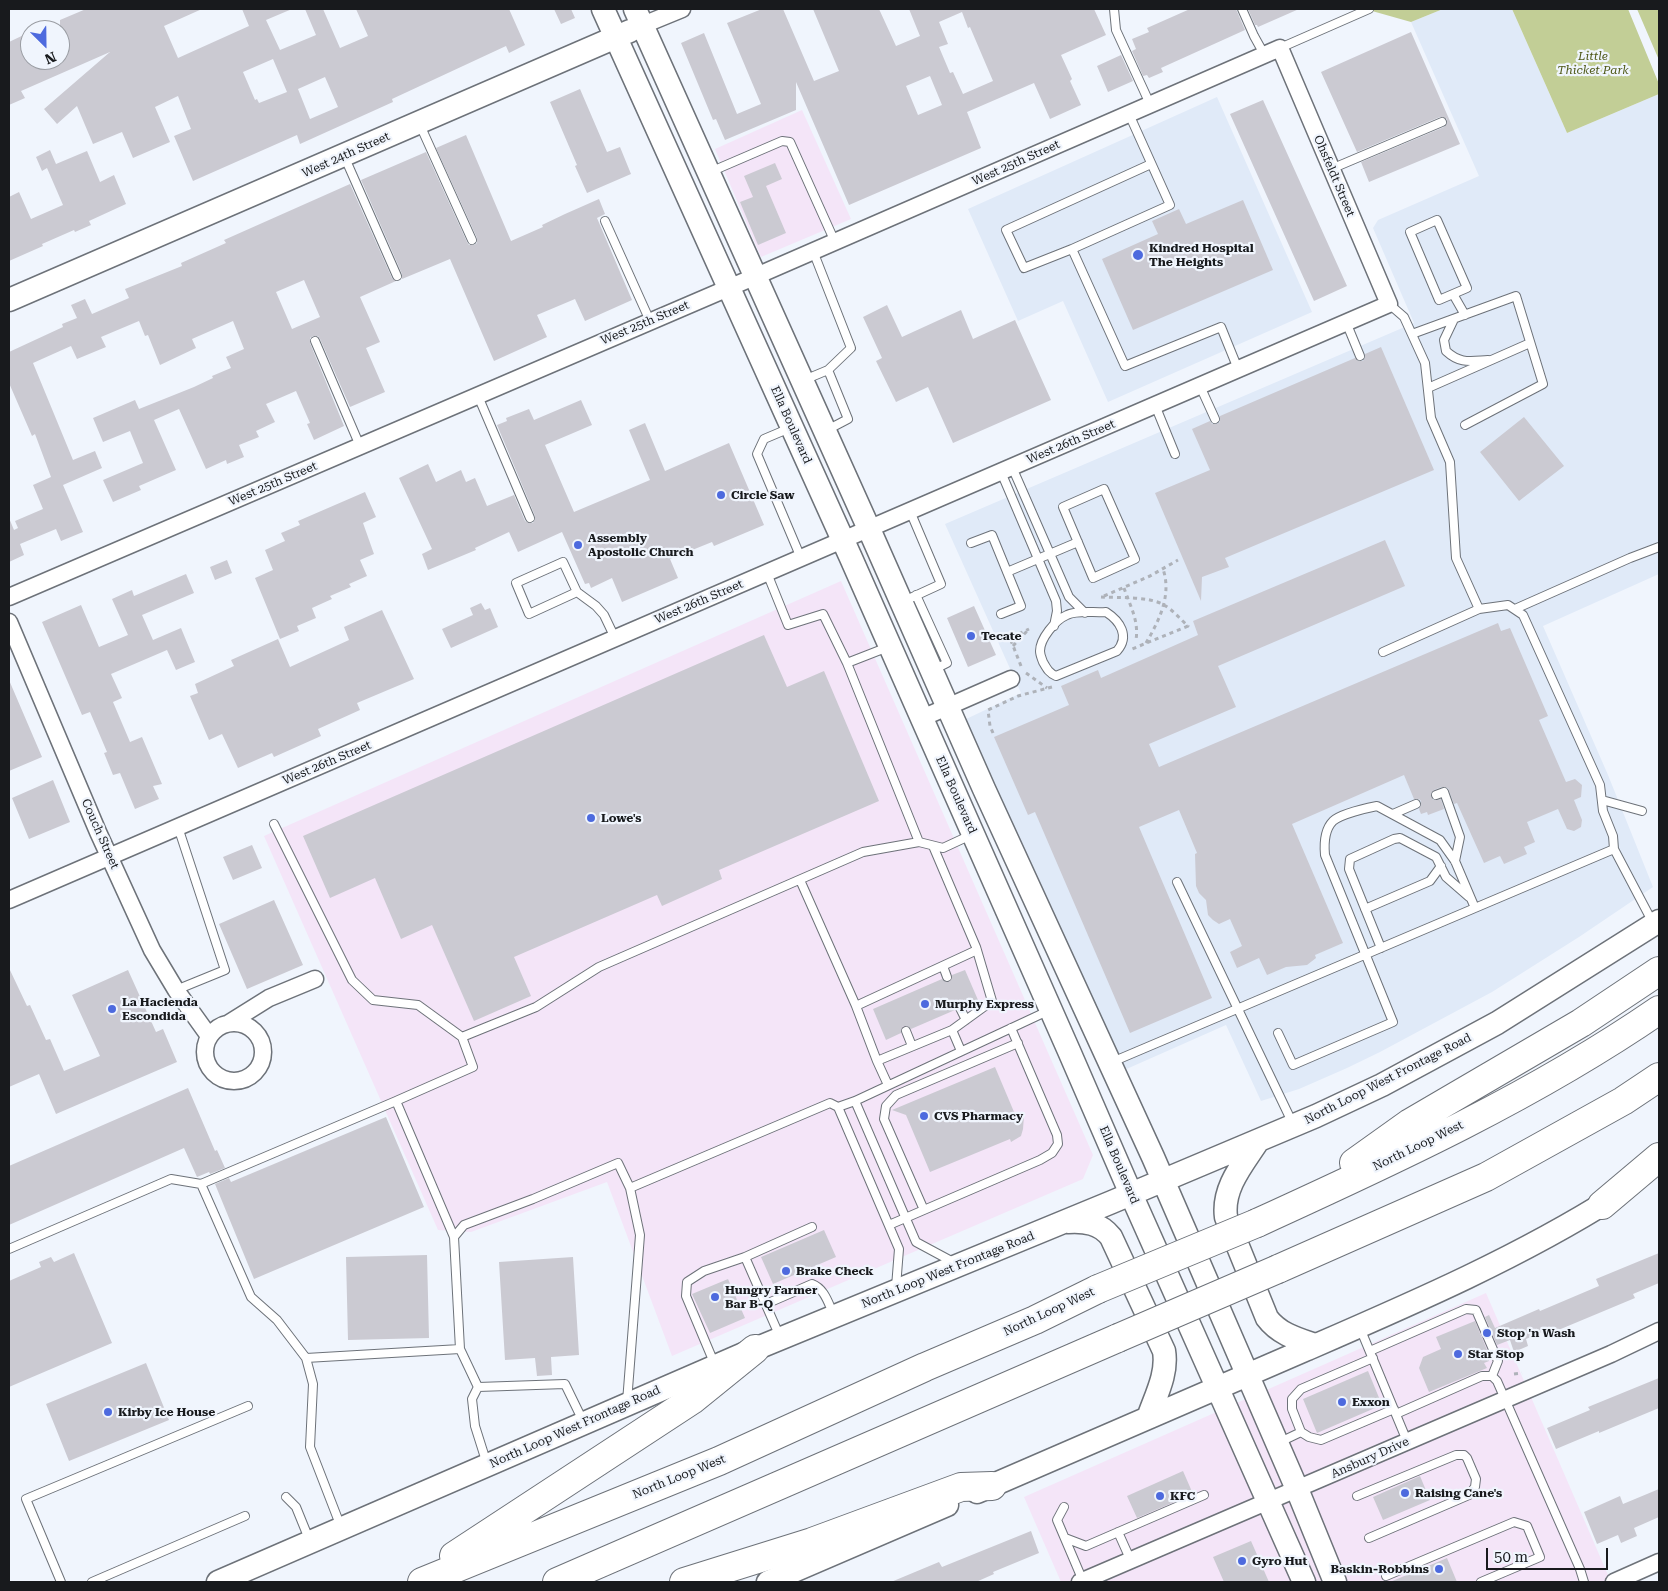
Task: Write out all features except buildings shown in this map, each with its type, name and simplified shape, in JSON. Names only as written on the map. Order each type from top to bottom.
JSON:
[{"type":"highway","points":[[1294,1206],[1410,1123],[1581,1023],[1659,971]]},
{"type":"highway","name":"North Loop West","points":[[422,1582],[720,1461],[1098,1290],[1294,1206],[1416,1148],[1520,1095],[1620,1037],[1659,1010]]},
{"type":"highway","points":[[557,1582],[1486,1177],[1623,1101],[1659,1077]]},
{"type":"highway","points":[[1602,1205],[1659,1157]]},
{"type":"highway","points":[[414,1582],[692,1400],[755,1349]]},
{"type":"highway","points":[[684,1582],[812,1542],[961,1487],[992,1486]]},
{"type":"main road","name":"Ella Boulevard","points":[[603,9],[843,540],[1304,1582]]},
{"type":"main road","name":"West 24th Street","points":[[9,300],[616,37],[639,17]]},
{"type":"main road","points":[[639,17],[754,277],[869,529],[923,630],[931,670],[947,707],[1163,1181],[1297,1489],[1335,1582]]},
{"type":"main road","name":"North Loop West Frontage Road","points":[[218,1582],[755,1349],[1294,1126],[1382,1084],[1488,1027],[1656,923]]},
{"type":"main road","points":[[1258,1141],[1229,1189],[1226,1198],[1226,1217],[1267,1318],[1272,1325],[1291,1337],[1316,1345]]},
{"type":"main road","points":[[768,1582],[1360,1326],[1480,1271],[1545,1238],[1659,1169]]},
{"type":"main road","points":[[1063,1222],[1089,1222],[1101,1227],[1111,1237],[1160,1343],[1165,1359],[1165,1370],[1148,1418]]},
{"type":"street","name":"West 24th Street","points":[[639,17],[682,9]]},
{"type":"street","name":"West 25th Street","points":[[9,598],[1280,48]]},
{"type":"street","name":"Ohsfeldt Street","points":[[1280,48],[1388,304]]},
{"type":"street","name":"West 26th Street","points":[[9,900],[1388,304]]},
{"type":"street","name":"Couch Street","points":[[9,622],[152,950],[176,990],[209,1036]]},
{"type":"street","points":[[922,718],[1011,679]]},
{"type":"street","points":[[229,1023],[242,1024],[253,1029],[260,1039],[263,1051],[260,1064],[253,1074],[242,1080],[230,1080],[218,1076],[209,1067],[205,1057],[205,1047],[209,1036],[218,1028],[270,998],[315,979]]},
{"type":"street","name":"Ansbury Drive","points":[[1082,1582],[1659,1331]]},
{"type":"street","points":[[1614,1582],[1659,1562]]},
{"type":"lane","points":[[1114,9],[1116,30],[1150,104]]},
{"type":"lane","points":[[1242,9],[1264,54]]},
{"type":"lane","points":[[1280,48],[1369,9]]},
{"type":"lane","points":[[1129,114],[1170,205],[1072,249],[1024,268],[1006,230],[1151,164]]},
{"type":"lane","points":[[1332,169],[1442,122]]},
{"type":"lane","points":[[419,123],[472,240]]},
{"type":"lane","points":[[708,173],[782,141],[790,142],[835,242]]},
{"type":"lane","points":[[344,156],[397,276]]},
{"type":"lane","points":[[1437,220],[1467,288],[1453,294],[1440,300],[1410,232],[1437,220]]},
{"type":"lane","points":[[605,221],[650,321]]},
{"type":"lane","points":[[1072,249],[1125,366],[1221,327],[1238,369]]},
{"type":"lane","points":[[802,381],[828,370],[851,348],[813,251]]},
{"type":"lane","points":[[1453,294],[1465,315]]},
{"type":"lane","points":[[1412,334],[1516,296],[1543,384],[1466,425]]},
{"type":"lane","points":[[1388,304],[1404,317],[1425,363],[1431,418],[1450,462],[1456,558],[1479,609]]},
{"type":"lane","points":[[1454,319],[1444,340],[1446,351],[1454,359],[1467,361],[1493,360]]},
{"type":"lane","points":[[1346,322],[1360,356]]},
{"type":"lane","points":[[315,341],[360,446]]},
{"type":"lane","points":[[1428,388],[1530,343]]},
{"type":"lane","points":[[825,431],[848,419],[828,370]]},
{"type":"lane","points":[[1200,386],[1215,419]]},
{"type":"lane","points":[[478,396],[530,518]]},
{"type":"lane","points":[[1155,405],[1175,454]]},
{"type":"lane","points":[[792,427],[764,439],[758,454],[801,558]]},
{"type":"lane","points":[[1006,469],[1050,554],[1069,597],[1085,613]]},
{"type":"lane","points":[[1006,469],[1038,559],[1056,601],[1057,611],[1054,626]]},
{"type":"lane","points":[[1104,489],[1135,559],[1093,578],[1078,542],[1063,507],[1104,489]]},
{"type":"lane","points":[[908,599],[941,584],[910,511]]},
{"type":"lane","points":[[971,543],[992,535],[1021,606],[1001,614]]},
{"type":"lane","points":[[1007,572],[1078,542]]},
{"type":"lane","points":[[1515,609],[1659,547]]},
{"type":"lane","points":[[577,592],[529,614],[516,583],[563,562],[577,592],[604,614],[615,639]]},
{"type":"lane","points":[[766,573],[788,625],[823,614],[846,664],[919,842]]},
{"type":"lane","points":[[1382,652],[1479,609],[1508,604],[1523,615],[1600,785],[1603,811],[1613,836],[1614,849],[1656,923]]},
{"type":"lane","points":[[1106,612],[1114,617],[1124,637],[1122,645],[1117,651],[1056,676],[1047,670],[1040,654],[1040,649],[1048,633],[1054,626],[1065,616],[1072,613],[1106,612]]},
{"type":"lane","points":[[846,664],[890,646]]},
{"type":"lane","points":[[1436,795],[1444,792],[1454,815],[1460,837],[1456,861]]},
{"type":"lane","points":[[1602,800],[1642,811]]},
{"type":"lane","points":[[1393,814],[1416,804]]},
{"type":"lane","points":[[1278,1033],[1293,1065],[1393,1022],[1325,855],[1324,842],[1328,829],[1334,821],[1360,810],[1377,806],[1440,840],[1456,861],[1475,908]]},
{"type":"lane","points":[[9,1249],[171,1179],[201,1184],[473,1067],[462,1037],[418,1004],[373,1000],[352,980],[274,824]]},
{"type":"lane","points":[[176,990],[225,970],[178,827]]},
{"type":"lane","points":[[462,1037],[536,1007],[599,967],[864,852],[919,842],[943,848],[973,834]]},
{"type":"lane","points":[[1380,948],[1349,869],[1350,859],[1400,838],[1436,857],[1446,877],[1471,898]]},
{"type":"lane","points":[[877,1060],[952,1030],[992,1001],[977,950],[933,846]]},
{"type":"lane","points":[[1109,1063],[1614,849]]},
{"type":"lane","points":[[1364,909],[1430,881],[1441,866]]},
{"type":"lane","points":[[800,880],[856,1006],[888,1085]]},
{"type":"lane","points":[[1177,882],[1294,1126]]},
{"type":"lane","points":[[856,1006],[977,950]]},
{"type":"lane","points":[[942,966],[947,977]]},
{"type":"lane","points":[[888,991],[892,1000]]},
{"type":"lane","points":[[960,1008],[966,1020]]},
{"type":"lane","points":[[630,1188],[830,1104],[838,1107],[855,1101],[1051,1010]]},
{"type":"lane","points":[[889,1225],[1040,1160],[1052,1153],[1058,1144],[1057,1135],[1011,1028]]},
{"type":"lane","points":[[952,1030],[961,1052]]},
{"type":"lane","points":[[906,1031],[912,1046]]},
{"type":"lane","points":[[924,1210],[884,1119],[886,1106],[896,1095],[1018,1043]]},
{"type":"lane","points":[[396,1101],[454,1237],[460,1349],[478,1387]]},
{"type":"lane","points":[[855,1101],[916,1242],[959,1265]]},
{"type":"lane","points":[[838,1107],[899,1248],[896,1291]]},
{"type":"lane","points":[[454,1237],[464,1225],[618,1163],[630,1188],[640,1235],[626,1405]]},
{"type":"lane","points":[[201,1184],[251,1297],[278,1320],[306,1358],[312,1384],[310,1447],[342,1528]]},
{"type":"lane","points":[[716,1366],[686,1296],[688,1282],[704,1271],[744,1257],[812,1228]]},
{"type":"lane","points":[[744,1257],[781,1338]]},
{"type":"lane","points":[[766,1304],[812,1284],[819,1286],[824,1293],[834,1317]]},
{"type":"lane","points":[[1492,1376],[1498,1361],[1476,1310],[1466,1309],[1301,1389],[1292,1399],[1292,1409],[1301,1432],[1322,1440],[1482,1376],[1492,1376],[1497,1381],[1584,1582]]},
{"type":"lane","points":[[1360,1326],[1407,1441]]},
{"type":"lane","points":[[306,1358],[460,1349]]},
{"type":"lane","points":[[478,1387],[565,1384],[584,1424]]},
{"type":"lane","points":[[478,1387],[472,1400],[475,1426],[487,1465]]},
{"type":"lane","points":[[61,1582],[26,1499],[248,1406]]},
{"type":"lane","points":[[1276,1443],[1301,1432]]},
{"type":"lane","points":[[1357,1496],[1456,1455],[1467,1458],[1476,1479],[1475,1487],[1469,1495],[1369,1538]]},
{"type":"lane","points":[[1065,1538],[1086,1546],[1204,1496]]},
{"type":"lane","points":[[286,1497],[296,1507],[310,1542]]},
{"type":"lane","points":[[1064,1507],[1057,1520],[1082,1582]]},
{"type":"lane","points":[[92,1582],[245,1516]]},
{"type":"lane","points":[[1386,1576],[1514,1522],[1527,1526],[1540,1557],[1481,1582]]},
{"type":"lane","points":[[1118,1532],[1131,1560]]},
{"type":"path","points":[[1178,560],[1150,576],[1101,598],[1150,600],[1164,605],[1188,626]]},
{"type":"path","points":[[1146,644],[1158,623],[1164,605],[1166,586],[1163,569]]},
{"type":"path","points":[[1124,588],[1134,612],[1138,630],[1134,648]]},
{"type":"path","points":[[1013,646],[1029,629],[1010,638],[1013,646],[1021,667],[1028,676],[1048,688]]},
{"type":"path","points":[[1514,1374],[1522,1373]]},
{"type":"shaded area","points":[[1443,9],[1512,9],[1567,133],[1659,94],[1659,574],[1543,626],[1608,775],[1653,887],[1492,992],[1380,1052],[1299,1089],[1261,1101],[1226,1025],[1122,1071],[962,721],[1021,693],[945,524],[1414,323],[1373,228],[1378,220],[1479,176],[1411,22]]},
{"type":"shaded area","name":"Kindred Hospital The Heights","points":[[1217,97],[1312,312],[1108,402],[1063,301],[1018,321],[968,209]]},
{"type":"shaded area","points":[[802,110],[851,219],[761,257],[715,149]]},
{"type":"shaded area","points":[[841,581],[1093,1155],[1083,1179],[672,1356],[607,1182],[471,1232],[438,1230],[264,836]]},
{"type":"shaded area","points":[[1486,1293],[1611,1582],[1061,1582],[1024,1497]]},
{"type":"green space","points":[[1365,9],[1443,9],[1411,22]]},
{"type":"green space","name":"Little Thicket Park","points":[[1512,9],[1628,9],[1659,84],[1659,94],[1567,133]]},
{"type":"green space","points":[[1637,9],[1659,9],[1659,60]]},
{"type":"place","name":"Kindred Hospital The Heights","points":[[1138,255]]},
{"type":"place","name":"Circle Saw","points":[[721,495]]},
{"type":"place","name":"Assembly Apostolic Church","points":[[578,545]]},
{"type":"place","name":"Tecate","points":[[971,636]]},
{"type":"place","name":"Lowe's","points":[[591,818]]},
{"type":"place","name":"Murphy Express","points":[[925,1004]]},
{"type":"place","name":"La Hacienda Escondida","points":[[112,1009]]},
{"type":"place","name":"CVS Pharmacy","points":[[924,1116]]},
{"type":"place","name":"Brake Check","points":[[786,1271]]},
{"type":"place","name":"Hungry Farmer Bar B-Q","points":[[715,1297]]},
{"type":"place","name":"Stop 'n Wash","points":[[1487,1333]]},
{"type":"place","name":"Star Stop","points":[[1458,1354]]},
{"type":"place","name":"Exxon","points":[[1342,1402]]},
{"type":"place","name":"Kirby Ice House","points":[[108,1412]]},
{"type":"place","name":"Raising Cane's","points":[[1405,1493]]},
{"type":"place","name":"KFC","points":[[1160,1496]]},
{"type":"place","name":"Gyro Hut","points":[[1242,1561]]},
{"type":"place","name":"Baskin-Robbins","points":[[1439,1569]]}]
